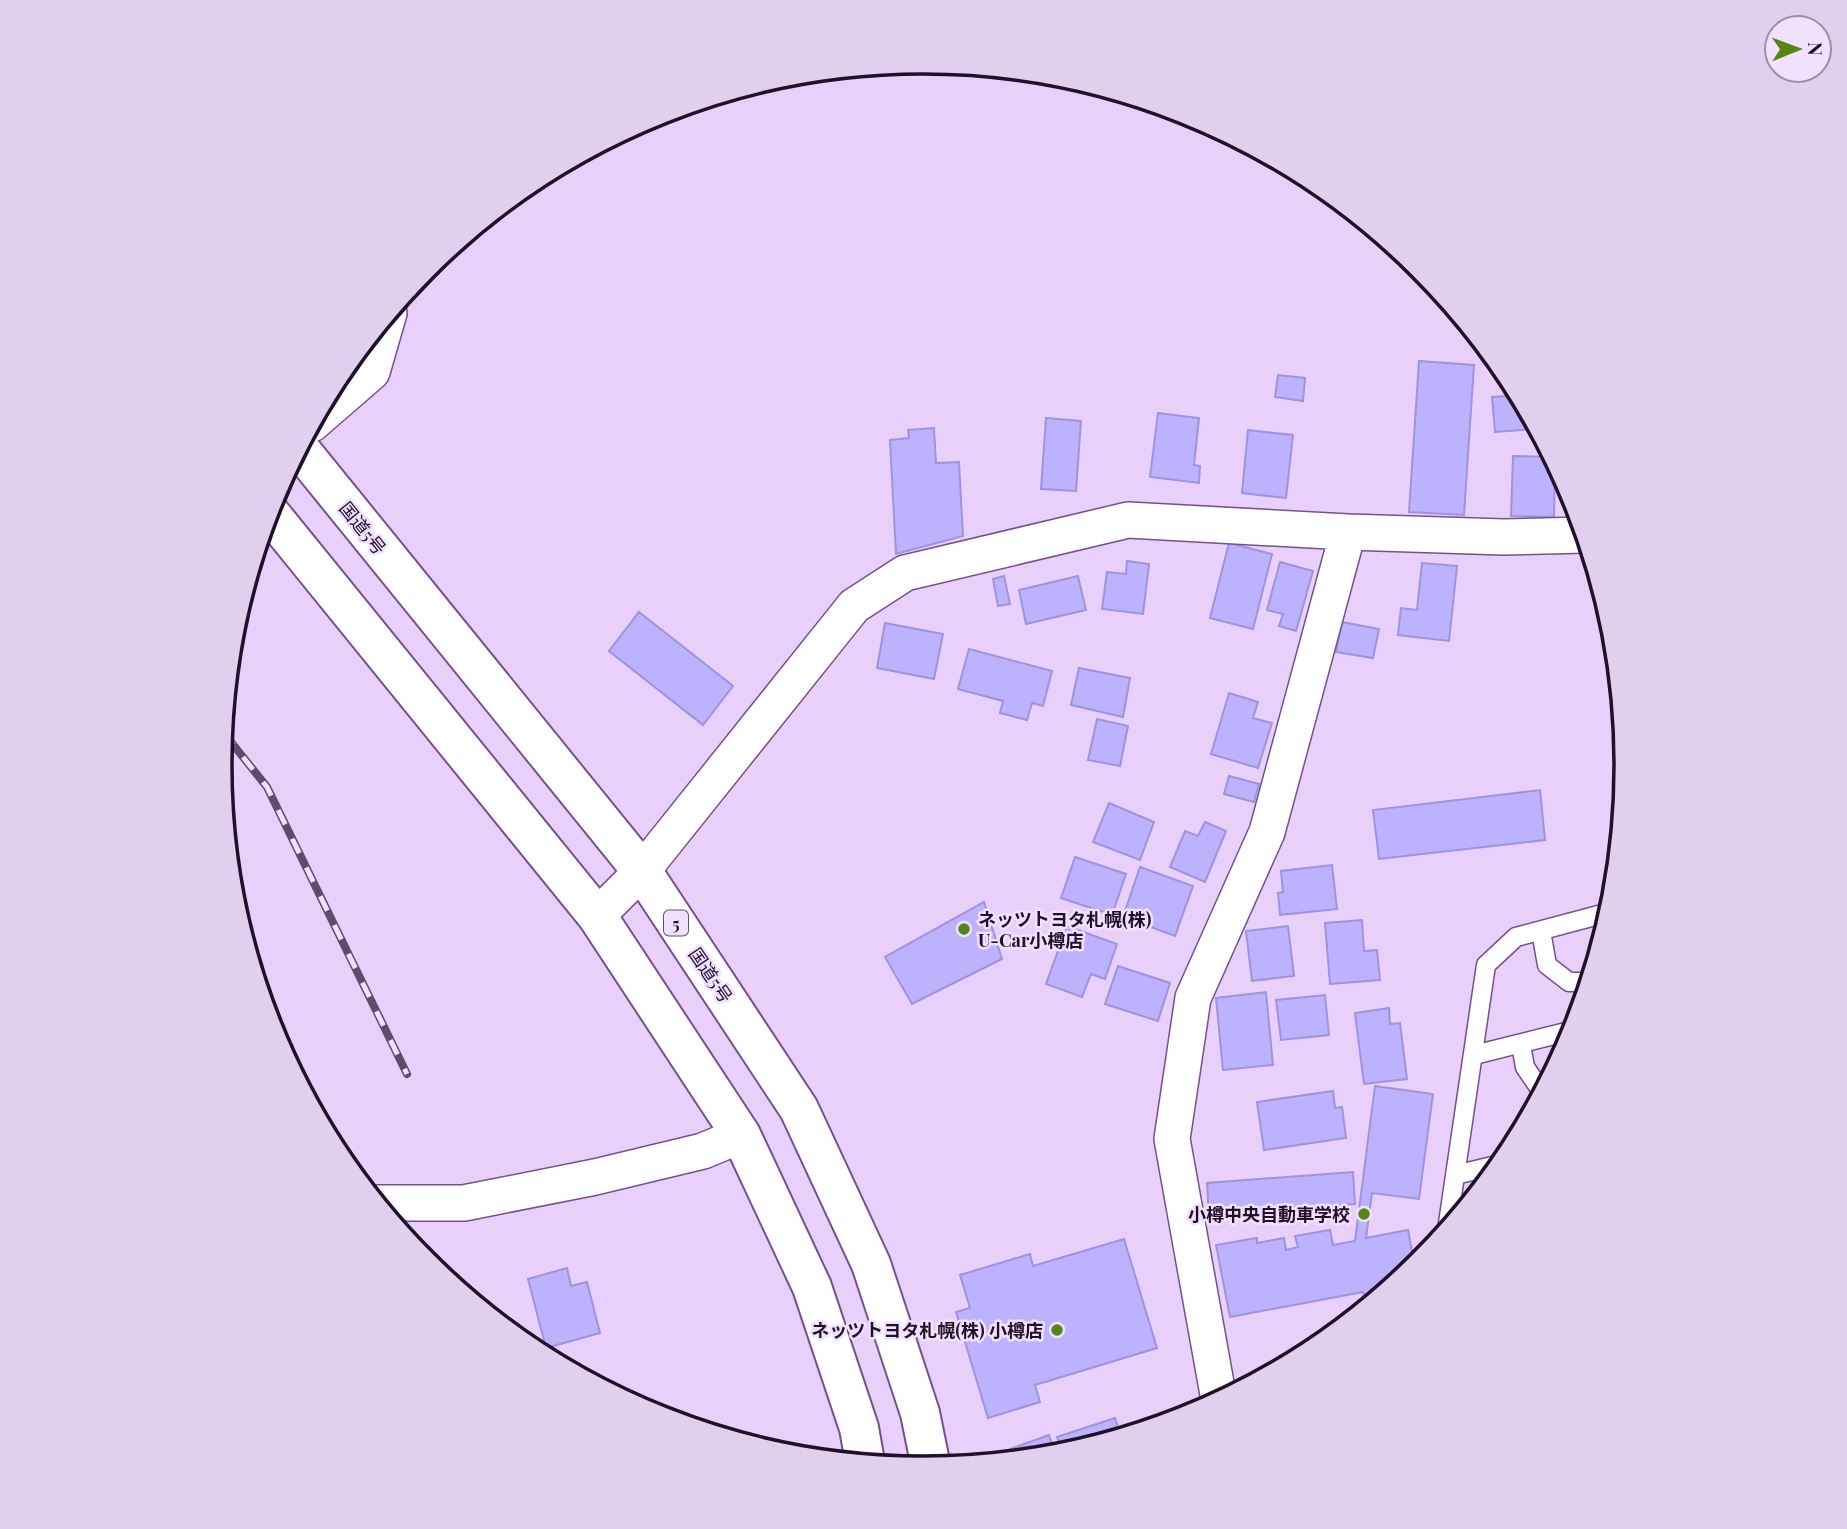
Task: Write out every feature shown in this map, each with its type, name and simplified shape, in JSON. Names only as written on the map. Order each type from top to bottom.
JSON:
[{"type":"highway","name":"国道5号","points":[[305,457],[642,871],[800,1109],[871,1264],[920,1413],[929,1456]]},
{"type":"highway","points":[[277,522],[597,916],[741,1135],[812,1287],[859,1428],[863,1453]]},
{"type":"street","points":[[334,405],[372,372],[383,335]]},
{"type":"street","points":[[597,916],[642,871],[855,606],[905,573],[1128,520],[1348,532],[1504,537],[1575,535]]},
{"type":"street","points":[[1217,1390],[1172,1139],[1193,998],[1267,832],[1348,532]]},
{"type":"street","points":[[390,1203],[464,1203],[595,1177],[703,1151],[741,1135]]},
{"type":"lane","points":[[1450,1212],[1486,965],[1516,937],[1597,916]]},
{"type":"lane","points":[[1541,931],[1548,965],[1569,982],[1579,982]]},
{"type":"lane","points":[[1474,1055],[1560,1034]]},
{"type":"lane","points":[[1521,1045],[1525,1067],[1536,1083]]},
{"type":"lane","points":[[1455,1175],[1483,1170]]},
{"type":"building","points":[[1419,361],[1474,365],[1464,515],[1409,512]]},
{"type":"building","points":[[1278,375],[1305,378],[1303,401],[1275,397]]},
{"type":"building","points":[[1508,396],[1528,430],[1495,432],[1492,397]]},
{"type":"building","points":[[1158,413],[1199,418],[1194,465],[1200,466],[1199,483],[1150,477]]},
{"type":"building","points":[[1046,418],[1081,421],[1076,491],[1041,489]]},
{"type":"building","points":[[934,428],[936,463],[959,462],[963,536],[896,554],[890,440],[909,438],[908,430]]},
{"type":"building","points":[[1248,430],[1293,435],[1286,498],[1242,493]]},
{"type":"building","points":[[1513,456],[1542,457],[1555,484],[1554,517],[1511,516]]},
{"type":"building","points":[[1229,543],[1272,554],[1253,629],[1210,618]]},
{"type":"building","points":[[1127,561],[1149,564],[1143,614],[1102,609],[1107,572],[1126,574]]},
{"type":"building","points":[[1280,562],[1313,571],[1296,631],[1279,626],[1283,614],[1267,610]]},
{"type":"building","points":[[1422,563],[1457,566],[1449,641],[1398,635],[1401,608],[1417,610]]},
{"type":"building","points":[[1004,576],[1010,604],[998,606],[993,579]]},
{"type":"building","points":[[1078,576],[1086,610],[1026,624],[1019,590]]},
{"type":"building","points":[[639,612],[733,686],[703,725],[609,651]]},
{"type":"building","points":[[1342,622],[1379,629],[1373,658],[1336,652]]},
{"type":"building","points":[[885,623],[943,634],[934,679],[877,668]]},
{"type":"building","points":[[969,649],[1052,671],[1043,706],[1032,703],[1027,720],[1000,713],[1003,701],[958,689]]},
{"type":"building","points":[[1079,668],[1130,678],[1123,717],[1071,705]]},
{"type":"building","points":[[1229,693],[1258,702],[1253,718],[1272,723],[1258,768],[1211,754]]},
{"type":"building","points":[[1097,719],[1128,726],[1120,766],[1088,760]]},
{"type":"building","points":[[1229,776],[1259,784],[1254,802],[1224,794]]},
{"type":"building","points":[[1540,790],[1545,840],[1379,859],[1373,810]]},
{"type":"building","points":[[1109,803],[1154,822],[1140,860],[1093,842]]},
{"type":"building","points":[[1205,822],[1226,831],[1205,882],[1170,867],[1185,831],[1198,836]]},
{"type":"building","points":[[1075,857],[1126,874],[1112,915],[1061,898]]},
{"type":"building","points":[[1332,865],[1337,909],[1280,915],[1278,893],[1283,892],[1281,871]]},
{"type":"building","points":[[1140,867],[1193,886],[1175,936],[1123,917]]},
{"type":"building","name":"ネッツトヨタ札幌(株) U-Car小樽店","points":[[984,902],[1002,959],[912,1004],[885,957]]},
{"type":"building","points":[[1362,920],[1364,951],[1377,950],[1380,980],[1330,984],[1325,923]]},
{"type":"building","points":[[1067,926],[1117,944],[1105,979],[1091,974],[1082,997],[1046,984]]},
{"type":"building","points":[[1288,926],[1294,976],[1252,981],[1246,931]]},
{"type":"building","points":[[1118,966],[1170,983],[1158,1021],[1105,1004]]},
{"type":"building","points":[[1266,992],[1273,1065],[1223,1070],[1216,998]]},
{"type":"building","points":[[1325,995],[1329,1035],[1281,1040],[1276,1000]]},
{"type":"building","points":[[1389,1008],[1390,1024],[1400,1023],[1407,1079],[1364,1084],[1355,1013]]},
{"type":"building","name":"小樽中央自動車学校","points":[[1375,1086],[1433,1094],[1419,1199],[1372,1193],[1366,1238],[1408,1230],[1412,1253],[1364,1297],[1363,1292],[1230,1317],[1216,1245],[1257,1238],[1257,1243],[1284,1238],[1286,1250],[1298,1247],[1295,1236],[1330,1230],[1333,1245],[1355,1241]]},
{"type":"building","points":[[1333,1091],[1335,1108],[1342,1107],[1346,1138],[1264,1150],[1257,1102]]},
{"type":"building","points":[[1353,1172],[1355,1204],[1209,1215],[1207,1183]]},
{"type":"building","name":"ネッツトヨタ札幌(株) 小樽店","points":[[1124,1239],[1157,1348],[1035,1385],[1040,1402],[988,1418],[956,1312],[970,1308],[960,1275],[1030,1254],[1033,1266]]},
{"type":"building","points":[[567,1268],[571,1286],[587,1282],[600,1333],[552,1346],[544,1342],[528,1279]]},
{"type":"building","points":[[1115,1418],[1118,1427],[1059,1442],[1057,1437]]},
{"type":"building","points":[[1049,1435],[1052,1443],[1014,1450],[1005,1451]]},
{"type":"railway","points":[[233,744],[267,787],[407,1074]]},
{"type":"place","name":"ネッツトヨタ札幌(株) U-Car小樽店","points":[[964,929]]},
{"type":"place","name":"小樽中央自動車学校","points":[[1364,1214]]},
{"type":"place","name":"ネッツトヨタ札幌(株) 小樽店","points":[[1057,1330]]}]
